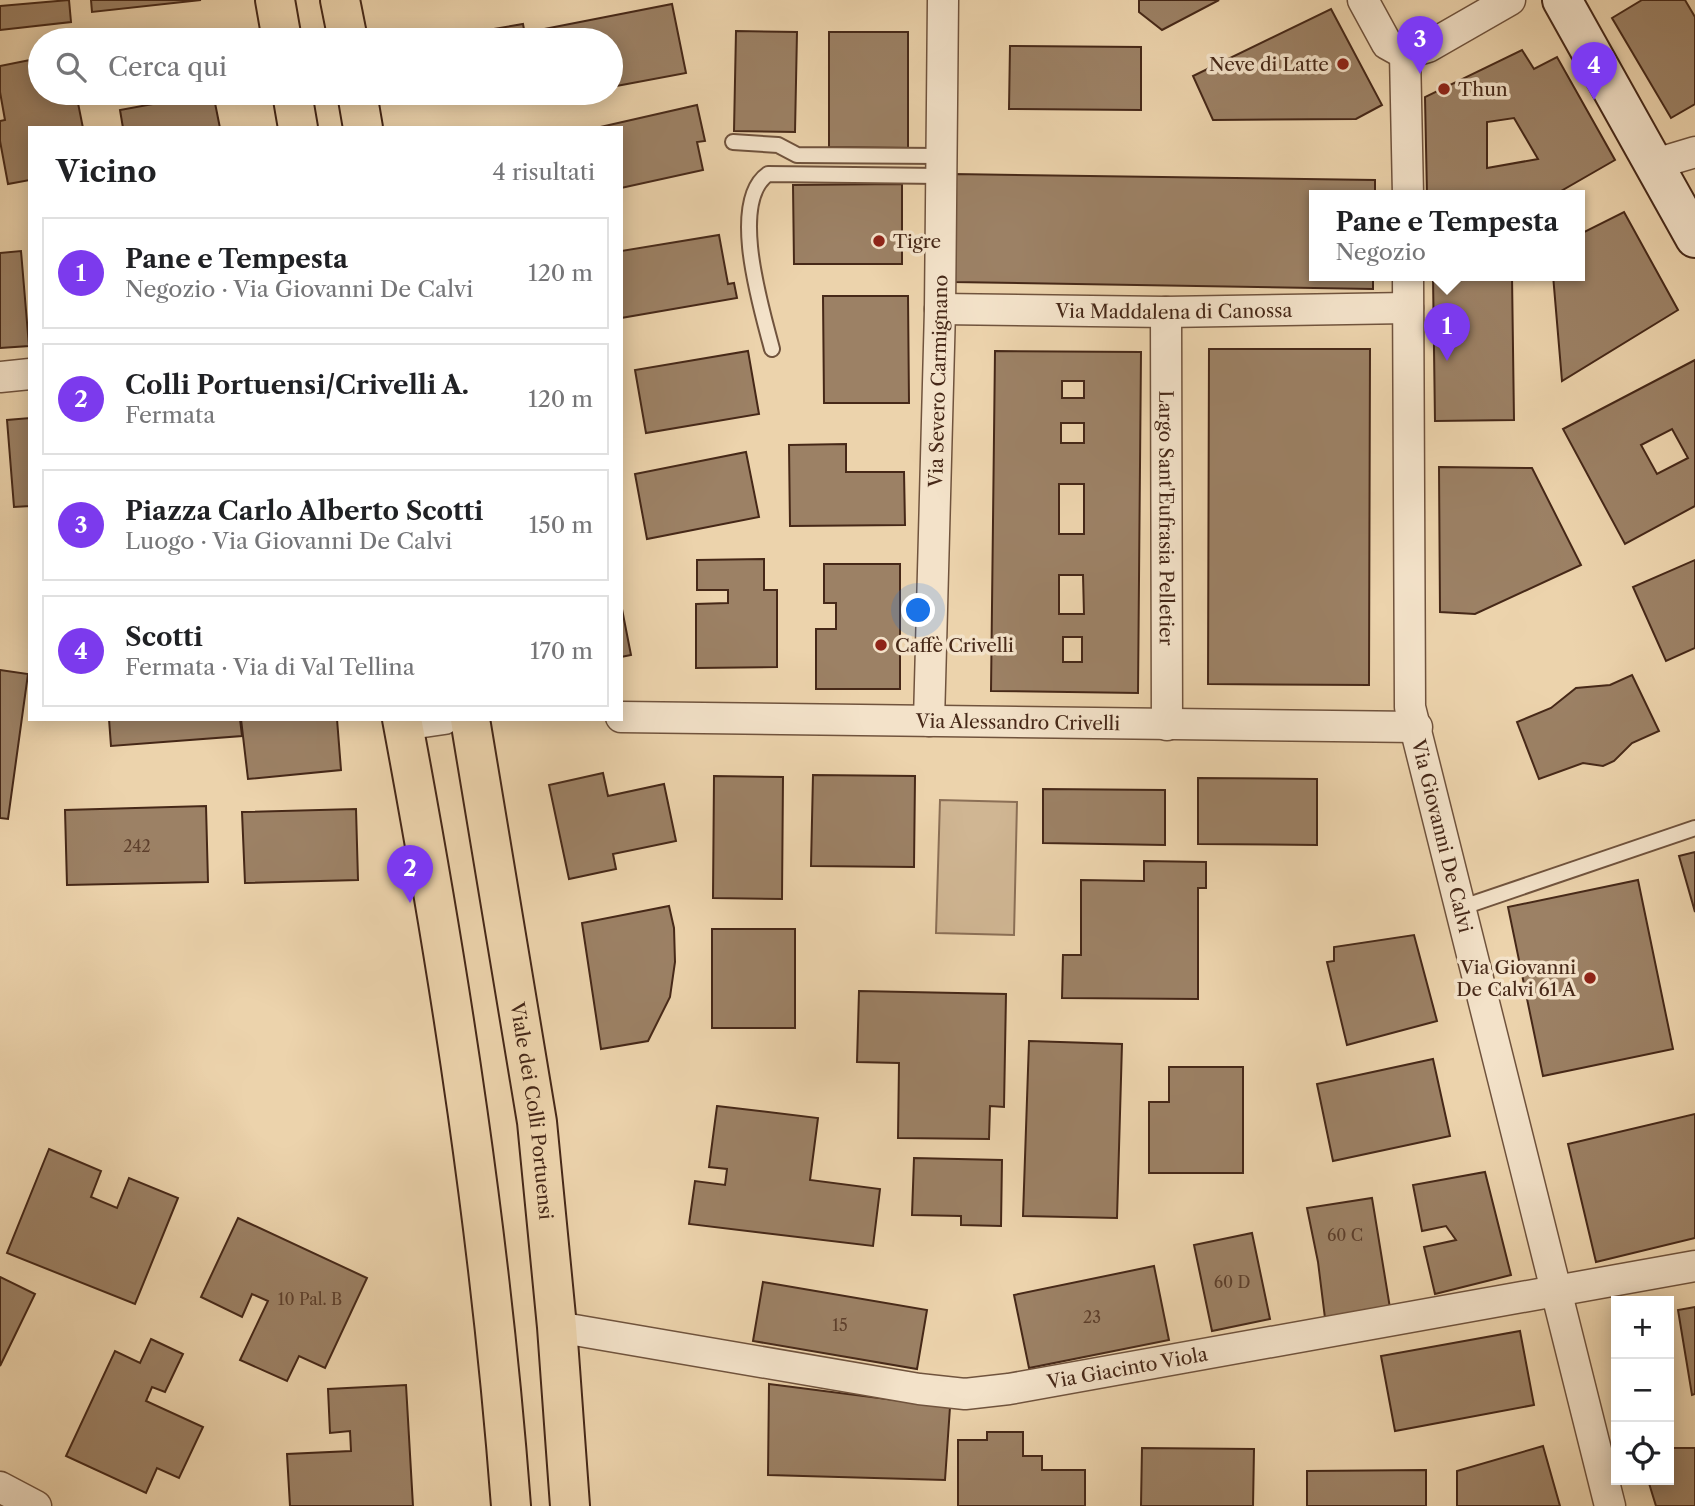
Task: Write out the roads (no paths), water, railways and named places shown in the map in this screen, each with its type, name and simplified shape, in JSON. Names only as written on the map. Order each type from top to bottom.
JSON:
[{"type":"main road","points":[[275,0],[280,28]]},
{"type":"main road","points":[[341,0],[346,28]]},
{"type":"main road","points":[[294,105],[298,126]]},
{"type":"main road","points":[[359,105],[363,126]]},
{"type":"main road","name":"Viale dei Colli Portuensi","points":[[470,721],[537,1122],[557,1327],[570,1506]]},
{"type":"main road","points":[[403,722],[472,1129],[503,1401],[511,1506]]},
{"type":"street","name":"Via Severo Carmignano","points":[[929,721],[940,309],[943,0]]},
{"type":"street","points":[[1363,0],[1387,44],[1405,54],[1428,47],[1510,0]]},
{"type":"street","points":[[1374,0],[1389,29],[1397,36],[1412,39],[1485,0]]},
{"type":"street","points":[[1562,0],[1695,238]]},
{"type":"street","points":[[1405,54],[1408,190]]},
{"type":"street","points":[[1655,164],[1695,152]]},
{"type":"street","name":"Via Giovanni De Calvi","points":[[1408,281],[1408,691],[1610,1506]]},
{"type":"street","name":"Via Maddalena di Canossa","points":[[940,309],[1166,312],[1408,308]]},
{"type":"street","name":"Largo Sant'Eufrasia Pelletier","points":[[1166,312],[1167,725]]},
{"type":"street","points":[[0,377],[28,374]]},
{"type":"street","name":"Via Alessandro Crivelli","points":[[623,717],[1417,727]]},
{"type":"street","name":"Via Giacinto Viola","points":[[557,1327],[919,1389],[965,1394],[1009,1389],[1695,1266]]},
{"type":"street","points":[[0,1487],[36,1506]]},
{"type":"lane","points":[[733,142],[778,145],[797,155],[940,166]]},
{"type":"lane","points":[[772,349],[752,271],[751,211],[760,180],[768,174],[940,166]]},
{"type":"lane","points":[[1460,908],[1695,828]]},
{"type":"place","name":"Neve di Latte","points":[[1343,64]]},
{"type":"place","name":"Piazza Carlo Alberto Scotti","points":[[1420,74]]},
{"type":"place","name":"Thun","points":[[1444,89]]},
{"type":"place","name":"Scotti","points":[[1594,100]]},
{"type":"place","name":"Tigre","points":[[879,241]]},
{"type":"place","name":"Pane e Tempesta","points":[[1447,361]]},
{"type":"place","name":"Caffè Crivelli","points":[[881,645]]},
{"type":"place","name":"Colli Portuensi/Crivelli A.","points":[[410,903]]},
{"type":"place","name":"Via Giovanni De Calvi 61 A","points":[[1590,978]]}]
